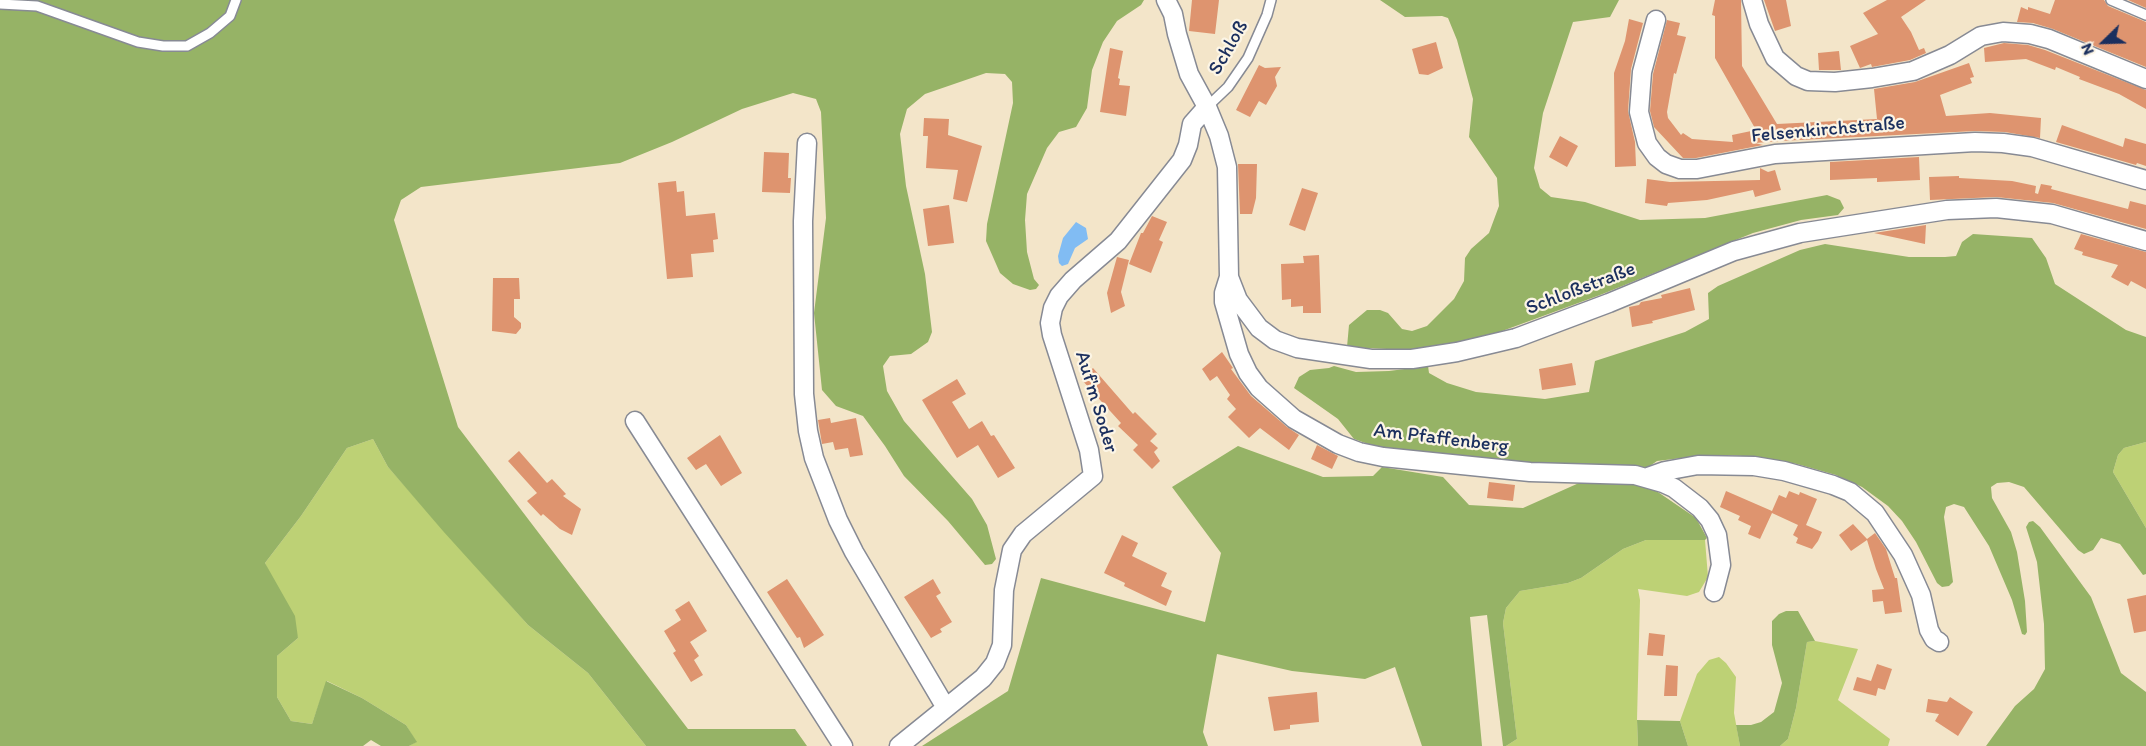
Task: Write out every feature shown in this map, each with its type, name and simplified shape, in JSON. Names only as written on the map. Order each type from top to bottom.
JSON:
[{"type":"street","name":"Schloßstraße","points":[[1166,0],[1173,14],[1190,74],[1208,107],[1219,136],[1227,167],[1229,277],[1245,312],[1259,328],[1275,340],[1297,348],[1371,359],[1412,359],[1457,352],[1516,338],[1609,303],[1734,251],[1800,233],[1947,210],[1996,208],[2052,214],[2146,241]]},
{"type":"street","points":[[1752,0],[1759,24],[1775,58],[1796,76],[1808,81],[1834,82],[1912,71],[1950,55],[1981,36],[2003,32],[2023,33],[2049,39],[2146,79]]},
{"type":"street","name":"Felsenkirchstraße","points":[[1656,20],[1642,72],[1639,112],[1647,143],[1666,164],[1680,169],[1697,170],[1774,154],[1975,142],[2031,147],[2146,180]]},
{"type":"street","name":"Auf'm Soder","points":[[899,746],[983,678],[995,663],[1002,645],[1004,590],[1008,566],[1018,540],[1093,476],[1089,450],[1052,335],[1050,323],[1053,308],[1059,296],[1073,280],[1118,241],[1182,160],[1192,124],[1208,107]]},
{"type":"street","points":[[807,143],[802,221],[804,394],[814,458],[837,520],[946,708]]},
{"type":"street","name":"Am Pfaffenberg","points":[[1229,277],[1224,302],[1239,354],[1248,373],[1266,395],[1294,419],[1338,444],[1359,452],[1415,462],[1530,472],[1648,477],[1674,488],[1700,508],[1710,520],[1717,535],[1721,565],[1714,592]]},
{"type":"street","points":[[635,421],[843,746]]},
{"type":"street","name":"Am Pfaffenberg","points":[[1648,477],[1665,471],[1698,465],[1745,466],[1784,471],[1833,484],[1850,492],[1875,513],[1903,555],[1922,595],[1931,635],[1939,642]]},
{"type":"lane","points":[[0,4],[37,6],[138,42],[163,46],[187,46],[210,33],[230,16],[236,0]]},
{"type":"lane","name":"Schloß","points":[[1208,107],[1228,87],[1248,58],[1267,15],[1271,0]]},
{"type":"lane","points":[[2111,0],[2146,15]]},
{"type":"green space","points":[[0,0],[1144,0],[1141,5],[1117,21],[1103,42],[1092,70],[1087,108],[1076,127],[1059,132],[1047,148],[1027,194],[1025,220],[1027,252],[1034,279],[1039,285],[1036,289],[1030,290],[1013,284],[1000,273],[986,241],[987,224],[1013,103],[1012,82],[1005,74],[986,73],[925,94],[907,109],[900,134],[906,186],[925,274],[932,332],[928,342],[911,354],[890,356],[883,366],[887,391],[904,421],[972,499],[987,525],[996,559],[992,564],[985,565],[948,521],[904,476],[863,416],[836,406],[822,390],[814,313],[826,218],[821,112],[816,99],[793,93],[742,109],[672,142],[620,163],[421,187],[401,200],[394,220],[458,427],[688,729],[795,729],[807,746],[646,746],[588,673],[528,625],[443,531],[388,467],[373,439],[347,448],[301,516],[265,563],[295,616],[298,638],[277,656],[277,697],[291,721],[312,724],[326,681],[362,698],[406,725],[417,742],[409,746],[381,746],[371,740],[363,746],[0,746]]},
{"type":"green space","points":[[1380,0],[1619,0],[1610,17],[1573,22],[1543,113],[1534,168],[1540,188],[1551,197],[1585,202],[1640,220],[1705,218],[1827,195],[1840,200],[1844,208],[1838,215],[1801,220],[1753,233],[1600,295],[1494,334],[1426,351],[1347,347],[1349,325],[1367,310],[1380,310],[1388,313],[1402,329],[1412,331],[1427,326],[1454,299],[1464,281],[1465,258],[1471,249],[1489,233],[1499,206],[1497,178],[1469,137],[1473,99],[1457,40],[1448,18],[1442,16],[1405,17]]},
{"type":"green space","points":[[1973,234],[2032,238],[2046,258],[2055,284],[2126,330],[2146,337],[2146,442],[2124,448],[2118,455],[2113,472],[2146,528],[2146,574],[2143,575],[2120,544],[2101,538],[2093,550],[2084,554],[2078,550],[2024,487],[2009,482],[1997,483],[1991,487],[1992,498],[2011,532],[2017,552],[2025,601],[2027,632],[2025,635],[2022,634],[2012,600],[1989,546],[1964,507],[1954,504],[1946,507],[1944,517],[1953,582],[1949,586],[1942,587],[1937,583],[1916,542],[1902,521],[1888,506],[1862,487],[1836,475],[1797,464],[1759,457],[1726,455],[1657,461],[1647,468],[1563,467],[1380,448],[1354,439],[1338,419],[1294,388],[1299,377],[1310,370],[1334,366],[1356,372],[1428,366],[1429,373],[1447,383],[1476,392],[1545,399],[1589,392],[1595,361],[1685,332],[1709,319],[1708,293],[1718,286],[1800,250],[1825,244],[1909,257],[1956,256],[1962,242]]},
{"type":"green space","points":[[373,439],[388,467],[528,625],[588,673],[646,746],[409,746],[416,742],[406,725],[362,698],[327,681],[312,724],[291,721],[277,697],[277,656],[298,638],[265,563],[301,516],[347,448]]},
{"type":"green space","points":[[2146,442],[2146,528],[2113,472],[2118,455],[2124,448]]},
{"type":"green space","points":[[1238,446],[1323,477],[1373,476],[1382,467],[1443,477],[1469,505],[1523,508],[1579,483],[1606,480],[1634,482],[1652,488],[1696,518],[1707,538],[1705,540],[1646,540],[1623,549],[1581,578],[1568,583],[1520,591],[1506,608],[1503,623],[1517,739],[1506,746],[1503,746],[1487,615],[1470,617],[1482,746],[1422,746],[1395,667],[1365,679],[1292,671],[1217,654],[1203,732],[1208,746],[922,746],[1008,691],[1041,578],[1205,622],[1221,553],[1172,487]]},
{"type":"green space","points":[[2033,521],[2040,527],[2091,597],[2121,673],[2146,692],[2146,746],[1986,746],[2015,706],[2034,689],[2045,669],[2044,624],[2037,562],[2026,527],[2029,522]]},
{"type":"green space","points":[[1667,538],[1705,540],[1708,577],[1699,592],[1687,596],[1638,589],[1640,600],[1638,746],[1506,746],[1517,739],[1503,623],[1506,608],[1520,591],[1568,583],[1581,578],[1623,549],[1646,540]]},
{"type":"green space","points":[[1786,611],[1798,611],[1815,641],[1807,642],[1796,708],[1788,739],[1780,746],[1740,746],[1736,725],[1761,722],[1774,712],[1782,683],[1772,645],[1772,621]]},
{"type":"green space","points":[[1815,641],[1858,649],[1838,700],[1890,739],[1888,746],[1780,746],[1788,739],[1796,708],[1807,642]]},
{"type":"green space","points":[[1719,657],[1736,677],[1734,713],[1740,746],[1688,746],[1680,721],[1697,674],[1709,660]]},
{"type":"green space","points":[[1637,720],[1680,721],[1688,746],[1638,746]]},
{"type":"water","points":[[1076,222],[1086,228],[1088,239],[1075,248],[1068,264],[1062,266],[1058,256],[1063,238]]},
{"type":"building","points":[[1192,0],[1219,0],[1215,34],[1189,31]]},
{"type":"building","points":[[1715,0],[1741,0],[1742,66],[1777,124],[1877,119],[1874,89],[1915,82],[1969,63],[1974,77],[1970,78],[1972,83],[1940,95],[1946,116],[1990,113],[2041,118],[2040,138],[2005,132],[1975,131],[1780,141],[1755,143],[1763,145],[1696,158],[1683,158],[1654,127],[1650,111],[1653,74],[1667,20],[1680,23],[1677,35],[1686,37],[1676,74],[1674,73],[1667,112],[1668,118],[1681,135],[1683,133],[1692,139],[1733,142],[1732,135],[1756,130],[1715,58],[1715,16],[1712,15]]},
{"type":"building","points":[[1764,0],[1786,0],[1791,26],[1775,31]]},
{"type":"building","points":[[1887,0],[1926,0],[1901,17],[1919,50],[1924,48],[1926,53],[1910,60],[1872,67],[1871,64],[1860,68],[1850,46],[1878,34],[1863,13]]},
{"type":"building","points":[[2055,0],[2104,0],[2108,6],[2146,22],[2146,67],[2053,29],[2033,23],[2017,22],[2021,7],[2050,14]]},
{"type":"building","points":[[2128,0],[2146,0],[2146,8]]},
{"type":"building","points":[[1629,19],[1643,23],[1631,69],[1628,111],[1635,142],[1636,166],[1615,167],[1614,73],[1625,41]]},
{"type":"building","points":[[1436,42],[1443,68],[1428,75],[1419,74],[1412,49]]},
{"type":"building","points":[[2004,43],[2028,45],[2045,50],[2146,90],[2146,109],[2119,94],[2079,79],[2080,77],[2056,67],[2055,70],[2026,59],[1985,62],[1984,48]]},
{"type":"building","points":[[1110,48],[1123,51],[1118,78],[1120,79],[1119,85],[1130,86],[1126,116],[1100,112]]},
{"type":"building","points":[[1839,51],[1841,70],[1819,70],[1818,53]]},
{"type":"building","points":[[1259,65],[1265,68],[1281,67],[1275,77],[1277,86],[1266,105],[1259,101],[1250,117],[1236,110]]},
{"type":"building","points":[[924,118],[949,119],[948,135],[982,146],[967,202],[953,199],[958,170],[926,168],[928,136],[923,136]]},
{"type":"building","points":[[2062,125],[2123,147],[2125,138],[2146,144],[2146,166],[2056,142]]},
{"type":"building","points":[[1560,136],[1578,146],[1567,167],[1549,157]]},
{"type":"building","points":[[764,152],[789,153],[790,193],[762,192]]},
{"type":"building","points":[[1919,157],[1920,180],[1877,182],[1877,178],[1830,180],[1830,162]]},
{"type":"building","points":[[1238,164],[1257,164],[1256,198],[1252,214],[1240,214]]},
{"type":"building","points":[[1760,168],[1768,172],[1775,170],[1781,190],[1755,197],[1753,190],[1707,200],[1668,203],[1667,206],[1645,203],[1647,179],[1670,182],[1760,180]]},
{"type":"building","points":[[1959,176],[1959,178],[2012,181],[2036,186],[2035,193],[2038,194],[2041,184],[2052,186],[2051,189],[2128,209],[2130,201],[2146,205],[2146,229],[2053,203],[1996,197],[1930,200],[1929,177]]},
{"type":"building","points":[[676,181],[677,192],[684,191],[686,216],[715,213],[718,239],[713,240],[714,252],[691,254],[693,277],[667,279],[658,183]]},
{"type":"building","points":[[1302,188],[1318,193],[1305,231],[1289,225]]},
{"type":"building","points":[[949,205],[954,243],[928,246],[923,209]]},
{"type":"building","points":[[1152,216],[1167,222],[1159,240],[1163,242],[1151,273],[1129,264],[1141,233]]},
{"type":"building","points":[[1926,225],[1925,244],[1874,233]]},
{"type":"building","points":[[2081,234],[2146,252],[2146,289],[2131,281],[2128,286],[2111,277],[2118,265],[2082,255],[2083,252],[2074,249]]},
{"type":"building","points":[[1319,255],[1321,313],[1303,313],[1303,306],[1291,307],[1291,299],[1282,300],[1281,264],[1304,263],[1303,256]]},
{"type":"building","points":[[1117,257],[1129,260],[1121,292],[1125,306],[1111,313],[1107,293]]},
{"type":"building","points":[[493,278],[519,278],[520,299],[514,299],[514,317],[521,323],[521,328],[516,334],[492,331]]},
{"type":"building","points":[[1690,288],[1695,310],[1632,327],[1629,307],[1662,298],[1661,295]]},
{"type":"building","points":[[1222,352],[1233,368],[1231,369],[1251,396],[1299,435],[1289,450],[1260,428],[1249,438],[1228,417],[1236,409],[1227,399],[1230,395],[1217,376],[1210,381],[1202,369]]},
{"type":"building","points":[[1572,363],[1576,385],[1542,390],[1539,369]]},
{"type":"building","points":[[1093,368],[1133,414],[1135,412],[1157,434],[1150,441],[1158,448],[1154,452],[1160,461],[1152,469],[1133,450],[1138,445],[1118,426],[1121,423],[1081,379]]},
{"type":"building","points":[[957,379],[966,394],[952,402],[969,429],[982,421],[1015,468],[998,478],[978,445],[957,458],[922,400]]},
{"type":"building","points":[[830,418],[831,423],[856,418],[863,455],[850,457],[848,448],[835,450],[833,442],[822,444],[818,420]]},
{"type":"building","points":[[720,435],[742,473],[721,486],[706,464],[696,470],[687,458]]},
{"type":"building","points":[[1317,445],[1338,456],[1332,469],[1311,459]]},
{"type":"building","points":[[519,451],[547,483],[552,479],[566,494],[563,496],[581,509],[572,535],[560,529],[543,514],[541,516],[527,501],[537,493],[508,461]]},
{"type":"building","points":[[1489,482],[1515,485],[1513,501],[1487,498]]},
{"type":"building","points":[[1726,491],[1772,511],[1779,495],[1786,498],[1789,491],[1799,495],[1800,492],[1817,499],[1806,525],[1822,532],[1818,541],[1812,549],[1796,543],[1798,538],[1793,535],[1798,525],[1772,513],[1760,539],[1748,534],[1751,526],[1738,520],[1740,516],[1720,507]]},
{"type":"building","points":[[1853,524],[1867,539],[1875,533],[1886,549],[1895,578],[1897,578],[1902,612],[1885,614],[1883,601],[1873,602],[1872,590],[1884,589],[1867,540],[1851,551],[1839,535]]},
{"type":"building","points":[[1122,535],[1138,543],[1132,556],[1167,573],[1161,586],[1172,591],[1166,606],[1124,586],[1125,583],[1104,573]]},
{"type":"building","points":[[787,579],[824,635],[804,648],[800,637],[797,638],[767,592]]},
{"type":"building","points":[[933,579],[941,593],[936,596],[952,622],[940,629],[942,632],[931,638],[904,597]]},
{"type":"building","points":[[2146,595],[2146,631],[2134,633],[2127,599]]},
{"type":"building","points":[[689,601],[707,631],[690,642],[699,656],[694,660],[703,675],[691,682],[673,653],[676,651],[664,631],[681,620],[675,610]]},
{"type":"building","points":[[1649,633],[1665,635],[1663,656],[1647,655]]},
{"type":"building","points":[[1877,664],[1892,669],[1885,690],[1878,688],[1876,696],[1853,690],[1857,677],[1871,681]]},
{"type":"building","points":[[1666,665],[1678,666],[1677,696],[1664,696]]},
{"type":"building","points":[[1317,692],[1319,722],[1290,725],[1290,729],[1274,731],[1268,697]]},
{"type":"building","points":[[1950,697],[1973,712],[1958,736],[1935,721],[1939,714],[1926,712],[1928,699],[1947,702]]}]
